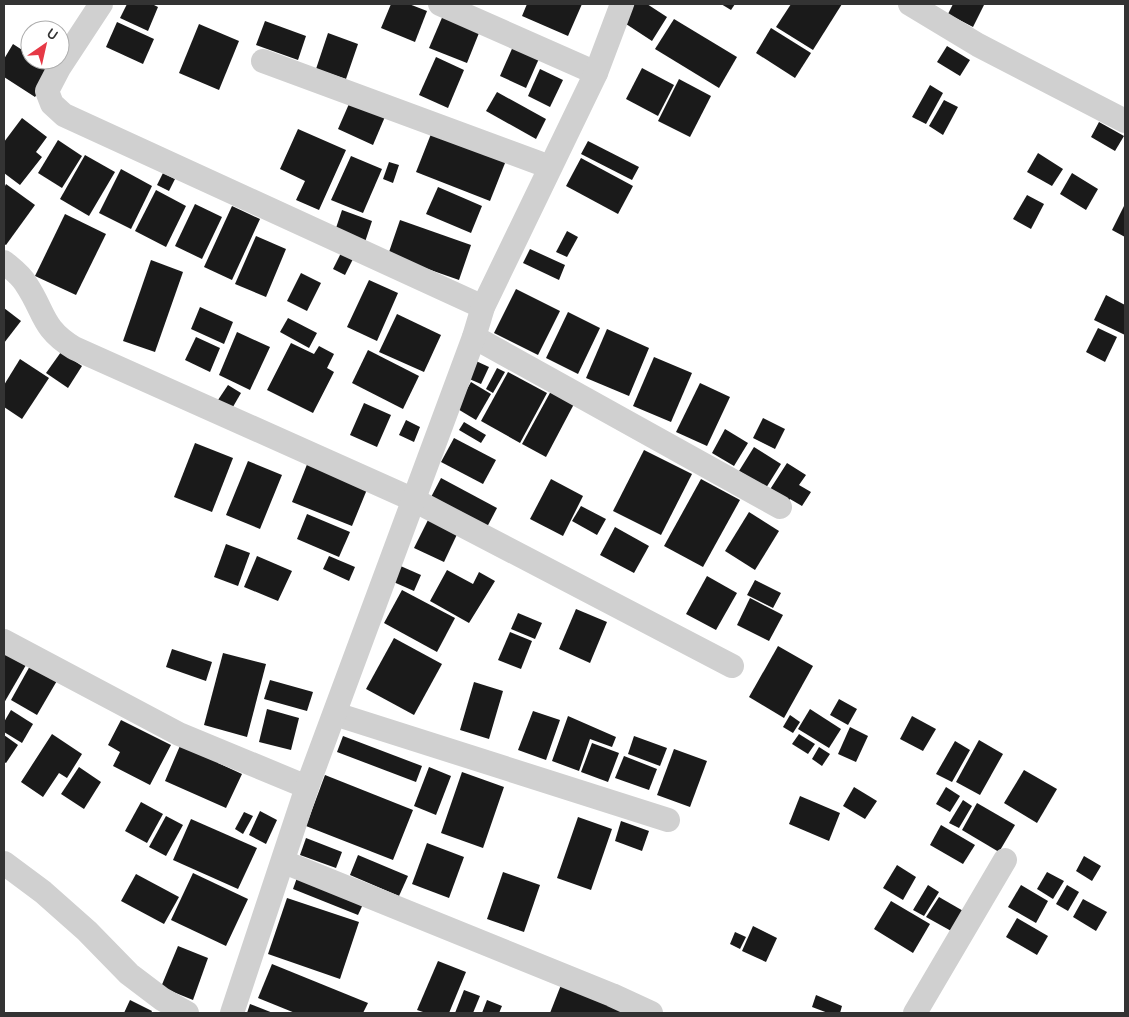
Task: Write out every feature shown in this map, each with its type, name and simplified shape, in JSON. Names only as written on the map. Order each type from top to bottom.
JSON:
[{"type":"street","points":[[101,4],[58,68],[47,92],[52,104],[64,115],[483,307]]},
{"type":"street","points":[[440,4],[596,73]]},
{"type":"street","points":[[232,1013],[284,862],[307,787],[474,337],[483,307],[596,73],[622,4]]},
{"type":"street","points":[[910,4],[978,46],[1125,121]]},
{"type":"street","points":[[263,62],[550,167]]},
{"type":"street","points":[[4,262],[25,282],[47,326],[58,339],[74,348],[414,500],[732,666]]},
{"type":"street","points":[[474,337],[780,507]]},
{"type":"street","points":[[4,641],[179,734],[307,787]]},
{"type":"street","points":[[335,714],[668,820]]},
{"type":"street","points":[[915,1013],[1006,860]]},
{"type":"street","points":[[284,862],[652,1013]]},
{"type":"street","points":[[4,863],[43,892],[87,931],[129,974],[162,999],[187,1013]]},
{"type":"building","points":[[127,4],[152,4],[158,7],[148,31],[120,18]]},
{"type":"building","points":[[391,4],[409,4],[427,11],[415,42],[381,28]]},
{"type":"building","points":[[527,4],[582,4],[568,36],[522,16]]},
{"type":"building","points":[[635,4],[647,4],[667,17],[652,41],[623,22]]},
{"type":"building","points":[[721,4],[735,4],[731,10]]},
{"type":"building","points":[[791,4],[842,4],[813,50],[776,27]]},
{"type":"building","points":[[953,4],[984,5],[973,27],[948,14]]},
{"type":"building","points":[[444,13],[481,28],[467,63],[429,48]]},
{"type":"building","points":[[674,19],[737,57],[719,88],[655,49]]},
{"type":"building","points":[[265,21],[306,36],[298,60],[256,45]]},
{"type":"building","points":[[117,22],[154,39],[143,64],[106,47]]},
{"type":"building","points":[[199,24],[239,41],[219,90],[179,73]]},
{"type":"building","points":[[771,28],[811,53],[795,78],[756,53]]},
{"type":"building","points":[[328,33],[358,44],[346,79],[316,69]]},
{"type":"building","points":[[515,42],[541,54],[526,88],[500,76]]},
{"type":"building","points":[[13,44],[20,49],[20,70],[53,70],[35,97],[4,77],[4,59]]},
{"type":"building","points":[[947,46],[970,60],[960,76],[937,62]]},
{"type":"building","points":[[436,57],[464,70],[448,108],[419,95]]},
{"type":"building","points":[[642,68],[674,85],[658,116],[626,99]]},
{"type":"building","points":[[540,69],[563,80],[550,107],[528,96]]},
{"type":"building","points":[[679,79],[711,96],[690,137],[658,121]]},
{"type":"building","points":[[930,85],[943,93],[926,124],[912,117]]},
{"type":"building","points":[[497,92],[546,119],[536,139],[486,111]]},
{"type":"building","points":[[352,97],[387,112],[373,145],[338,129]]},
{"type":"building","points":[[944,100],[958,107],[943,135],[929,126]]},
{"type":"building","points":[[22,118],[47,137],[36,152],[42,157],[20,185],[4,173],[4,142]]},
{"type":"building","points":[[1099,122],[1124,136],[1115,151],[1091,137]]},
{"type":"building","points":[[298,129],[346,150],[319,210],[296,200],[305,181],[280,169]]},
{"type":"building","points":[[433,129],[507,158],[490,201],[416,172]]},
{"type":"building","points":[[58,140],[82,156],[62,188],[38,173]]},
{"type":"building","points":[[588,141],[639,167],[632,180],[581,154]]},
{"type":"building","points":[[1038,153],[1063,169],[1052,186],[1027,172]]},
{"type":"building","points":[[85,155],[115,172],[89,216],[60,199]]},
{"type":"building","points":[[351,156],[382,169],[363,213],[331,200]]},
{"type":"building","points":[[581,158],[633,186],[618,214],[566,186]]},
{"type":"building","points":[[389,162],[399,165],[393,183],[383,179]]},
{"type":"building","points":[[121,169],[152,186],[131,229],[99,213]]},
{"type":"building","points":[[163,173],[175,179],[169,191],[157,185]]},
{"type":"building","points":[[1072,173],[1098,189],[1086,210],[1060,194]]},
{"type":"building","points":[[6,184],[35,205],[6,245],[4,244],[4,188]]},
{"type":"building","points":[[438,187],[482,206],[471,233],[426,214]]},
{"type":"building","points":[[156,190],[186,206],[166,247],[135,231]]},
{"type":"building","points":[[1027,195],[1044,204],[1031,229],[1013,219]]},
{"type":"building","points":[[195,204],[222,217],[202,259],[175,246]]},
{"type":"building","points":[[232,206],[260,219],[232,280],[204,267]]},
{"type":"building","points":[[1125,207],[1125,237],[1112,230]]},
{"type":"building","points":[[342,210],[372,221],[364,245],[334,234]]},
{"type":"building","points":[[65,214],[106,234],[76,295],[35,276]]},
{"type":"building","points":[[400,220],[471,245],[459,280],[388,255]]},
{"type":"building","points":[[567,231],[578,237],[567,257],[556,252]]},
{"type":"building","points":[[256,236],[286,249],[266,297],[235,284]]},
{"type":"building","points":[[530,249],[565,265],[559,280],[523,263]]},
{"type":"building","points":[[341,253],[353,259],[345,275],[333,269]]},
{"type":"building","points":[[151,260],[183,272],[155,352],[123,341]]},
{"type":"building","points":[[301,273],[321,283],[307,311],[287,301]]},
{"type":"building","points":[[369,280],[398,293],[377,341],[347,327]]},
{"type":"building","points":[[516,289],[560,311],[538,355],[494,333]]},
{"type":"building","points":[[1106,295],[1125,305],[1125,335],[1094,320]]},
{"type":"building","points":[[200,307],[233,322],[224,344],[191,329]]},
{"type":"building","points":[[4,308],[21,321],[4,343]]},
{"type":"building","points":[[568,312],[600,328],[578,374],[546,358]]},
{"type":"building","points":[[397,314],[441,335],[424,372],[379,352]]},
{"type":"building","points":[[288,318],[317,333],[309,348],[280,332]]},
{"type":"building","points":[[1098,328],[1117,337],[1105,362],[1086,352]]},
{"type":"building","points":[[607,329],[649,348],[629,396],[586,378]]},
{"type":"building","points":[[237,332],[270,347],[250,390],[219,375]]},
{"type":"building","points":[[196,337],[220,348],[210,372],[185,360]]},
{"type":"building","points":[[291,343],[314,354],[319,346],[334,354],[327,368],[334,372],[313,413],[267,390]]},
{"type":"building","points":[[368,350],[419,376],[403,409],[352,383]]},
{"type":"building","points":[[61,352],[82,366],[68,388],[46,373]]},
{"type":"building","points":[[654,357],[692,373],[671,422],[633,406]]},
{"type":"building","points":[[20,359],[49,378],[22,419],[4,407],[4,385]]},
{"type":"building","points":[[476,361],[489,367],[481,384],[467,378]]},
{"type":"building","points":[[497,368],[505,372],[493,393],[486,389]]},
{"type":"building","points":[[508,372],[547,393],[520,443],[481,421]]},
{"type":"building","points":[[471,382],[491,394],[476,420],[456,408]]},
{"type":"building","points":[[700,383],[730,397],[707,446],[676,432]]},
{"type":"building","points":[[228,385],[241,393],[230,412],[216,403]]},
{"type":"building","points":[[551,391],[574,404],[546,457],[522,444]]},
{"type":"building","points":[[364,403],[391,415],[377,447],[350,435]]},
{"type":"building","points":[[763,418],[785,429],[775,449],[753,438]]},
{"type":"building","points":[[406,420],[420,427],[414,442],[399,435]]},
{"type":"building","points":[[464,422],[486,435],[481,443],[459,430]]},
{"type":"building","points":[[725,429],[748,443],[734,466],[712,453]]},
{"type":"building","points":[[454,438],[496,460],[483,484],[441,462]]},
{"type":"building","points":[[195,443],[233,458],[212,512],[174,497]]},
{"type":"building","points":[[754,447],[781,464],[766,488],[739,471]]},
{"type":"building","points":[[644,450],[692,474],[661,535],[613,511]]},
{"type":"building","points":[[248,461],[282,475],[260,529],[226,515]]},
{"type":"building","points":[[308,462],[368,487],[352,526],[292,502]]},
{"type":"building","points":[[787,463],[806,475],[799,485],[811,492],[802,506],[790,499],[787,503],[769,491]]},
{"type":"building","points":[[441,478],[497,508],[485,531],[429,501]]},
{"type":"building","points":[[551,479],[583,496],[563,536],[530,519]]},
{"type":"building","points":[[701,479],[740,500],[703,567],[664,546]]},
{"type":"building","points":[[581,506],[606,519],[597,535],[572,521]]},
{"type":"building","points":[[749,512],[779,531],[755,570],[725,551]]},
{"type":"building","points":[[307,514],[350,532],[339,557],[297,539]]},
{"type":"building","points":[[431,514],[460,528],[444,562],[414,548]]},
{"type":"building","points":[[615,527],[649,546],[634,573],[600,555]]},
{"type":"building","points":[[226,544],[250,553],[238,586],[214,577]]},
{"type":"building","points":[[257,556],[292,571],[278,601],[244,587]]},
{"type":"building","points":[[329,556],[355,567],[349,581],[323,569]]},
{"type":"building","points":[[396,564],[421,575],[414,591],[389,580]]},
{"type":"building","points":[[447,570],[473,584],[479,572],[495,581],[469,623],[430,601]]},
{"type":"building","points":[[707,576],[737,593],[716,630],[686,614]]},
{"type":"building","points":[[755,580],[781,593],[773,608],[747,595]]},
{"type":"building","points":[[402,590],[455,618],[437,652],[384,623]]},
{"type":"building","points":[[750,598],[783,615],[769,641],[737,625]]},
{"type":"building","points":[[576,609],[607,622],[590,663],[559,649]]},
{"type":"building","points":[[518,613],[542,623],[535,639],[511,629]]},
{"type":"building","points":[[510,632],[532,641],[521,669],[498,660]]},
{"type":"building","points":[[394,638],[442,664],[414,715],[366,689]]},
{"type":"building","points":[[778,646],[813,666],[784,718],[749,697]]},
{"type":"building","points":[[172,649],[212,662],[206,681],[166,667]]},
{"type":"building","points":[[4,652],[26,665],[4,703]]},
{"type":"building","points":[[223,653],[266,664],[247,737],[204,725]]},
{"type":"building","points":[[31,664],[58,679],[37,715],[11,700]]},
{"type":"building","points":[[270,680],[313,692],[307,711],[264,699]]},
{"type":"building","points":[[474,682],[503,691],[489,739],[460,730]]},
{"type":"building","points":[[839,699],[857,709],[848,725],[830,715]]},
{"type":"building","points":[[267,709],[299,718],[291,750],[259,742]]},
{"type":"building","points":[[810,709],[841,729],[829,748],[798,729]]},
{"type":"building","points":[[11,710],[33,724],[22,743],[4,732],[4,722]]},
{"type":"building","points":[[533,711],[560,720],[546,760],[518,750]]},
{"type":"building","points":[[790,715],[800,722],[793,733],[783,727]]},
{"type":"building","points":[[568,716],[616,737],[612,747],[590,739],[579,771],[552,761]]},
{"type":"building","points":[[912,716],[936,729],[923,751],[900,739]]},
{"type":"building","points":[[121,720],[171,745],[150,785],[113,766],[120,752],[108,745]]},
{"type":"building","points":[[850,727],[868,736],[856,762],[838,754]]},
{"type":"building","points":[[52,734],[82,754],[67,778],[59,773],[43,797],[21,782]]},
{"type":"building","points":[[799,734],[815,744],[808,754],[792,744]]},
{"type":"building","points":[[4,735],[18,745],[6,763],[4,762]]},
{"type":"building","points":[[343,736],[422,766],[416,782],[337,752]]},
{"type":"building","points":[[634,736],[667,748],[660,766],[628,754]]},
{"type":"building","points":[[979,740],[1003,754],[980,795],[956,782]]},
{"type":"building","points":[[182,741],[220,757],[218,763],[242,774],[226,808],[165,781]]},
{"type":"building","points":[[955,741],[970,750],[952,782],[936,774]]},
{"type":"building","points":[[592,743],[619,753],[608,782],[581,772]]},
{"type":"building","points":[[819,747],[830,754],[822,766],[812,759]]},
{"type":"building","points":[[674,749],[707,761],[690,807],[657,795]]},
{"type":"building","points":[[624,756],[657,769],[649,790],[615,778]]},
{"type":"building","points":[[79,767],[101,782],[84,809],[61,794]]},
{"type":"building","points":[[429,767],[451,776],[436,815],[414,806]]},
{"type":"building","points":[[1024,770],[1057,789],[1037,823],[1004,803]]},
{"type":"building","points":[[462,772],[504,787],[483,848],[441,833]]},
{"type":"building","points":[[325,775],[413,810],[393,860],[306,826]]},
{"type":"building","points":[[854,787],[877,801],[865,819],[843,806]]},
{"type":"building","points":[[946,787],[960,796],[950,812],[936,804]]},
{"type":"building","points":[[800,796],[840,813],[829,841],[789,824]]},
{"type":"building","points":[[963,800],[972,806],[959,828],[949,823]]},
{"type":"building","points":[[141,802],[163,814],[147,843],[125,831]]},
{"type":"building","points":[[977,803],[1015,825],[999,852],[962,830]]},
{"type":"building","points":[[260,811],[277,820],[266,844],[249,835]]},
{"type":"building","points":[[244,812],[253,816],[243,834],[235,829]]},
{"type":"building","points":[[166,816],[183,825],[166,856],[149,847]]},
{"type":"building","points":[[578,817],[612,829],[591,890],[557,878]]},
{"type":"building","points":[[191,819],[257,848],[238,889],[173,860]]},
{"type":"building","points":[[621,821],[649,831],[642,851],[615,841]]},
{"type":"building","points":[[941,825],[975,845],[963,864],[930,845]]},
{"type":"building","points":[[306,838],[342,852],[336,868],[300,855]]},
{"type":"building","points":[[427,843],[464,857],[449,898],[412,884]]},
{"type":"building","points":[[358,855],[408,876],[399,896],[350,875]]},
{"type":"building","points":[[1084,856],[1101,866],[1092,881],[1076,871]]},
{"type":"building","points":[[897,865],[916,877],[903,900],[883,888]]},
{"type":"building","points":[[503,872],[540,885],[524,932],[487,919]]},
{"type":"building","points":[[1047,872],[1064,881],[1053,899],[1037,889]]},
{"type":"building","points":[[193,873],[248,899],[226,946],[171,920]]},
{"type":"building","points":[[136,874],[179,897],[164,924],[121,901]]},
{"type":"building","points":[[298,875],[364,902],[358,915],[293,889]]},
{"type":"building","points":[[928,885],[939,892],[924,916],[913,910]]},
{"type":"building","points":[[1021,885],[1048,901],[1036,923],[1008,907]]},
{"type":"building","points":[[1067,885],[1079,892],[1068,911],[1056,904]]},
{"type":"building","points":[[939,897],[965,912],[953,932],[926,917]]},
{"type":"building","points":[[287,898],[359,922],[340,979],[268,954]]},
{"type":"building","points":[[1083,899],[1107,912],[1096,931],[1073,917]]},
{"type":"building","points":[[891,901],[930,924],[913,953],[874,929]]},
{"type":"building","points":[[1017,918],[1048,936],[1037,955],[1006,937]]},
{"type":"building","points":[[753,926],[777,938],[766,962],[742,951]]},
{"type":"building","points":[[735,932],[746,937],[740,949],[730,944]]},
{"type":"building","points":[[178,946],[208,958],[193,1000],[161,987]]},
{"type":"building","points":[[438,961],[466,972],[449,1013],[426,1013],[417,1010]]},
{"type":"building","points":[[272,964],[368,1003],[363,1013],[295,1013],[258,998]]},
{"type":"building","points":[[561,985],[634,1013],[550,1013]]},
{"type":"building","points":[[464,990],[480,996],[473,1013],[455,1013]]},
{"type":"building","points":[[816,995],[842,1006],[840,1013],[828,1013],[812,1007]]},
{"type":"building","points":[[130,1000],[152,1011],[151,1013],[124,1013]]},
{"type":"building","points":[[487,1000],[502,1006],[499,1013],[482,1013]]},
{"type":"building","points":[[250,1004],[273,1013],[247,1013]]}]
